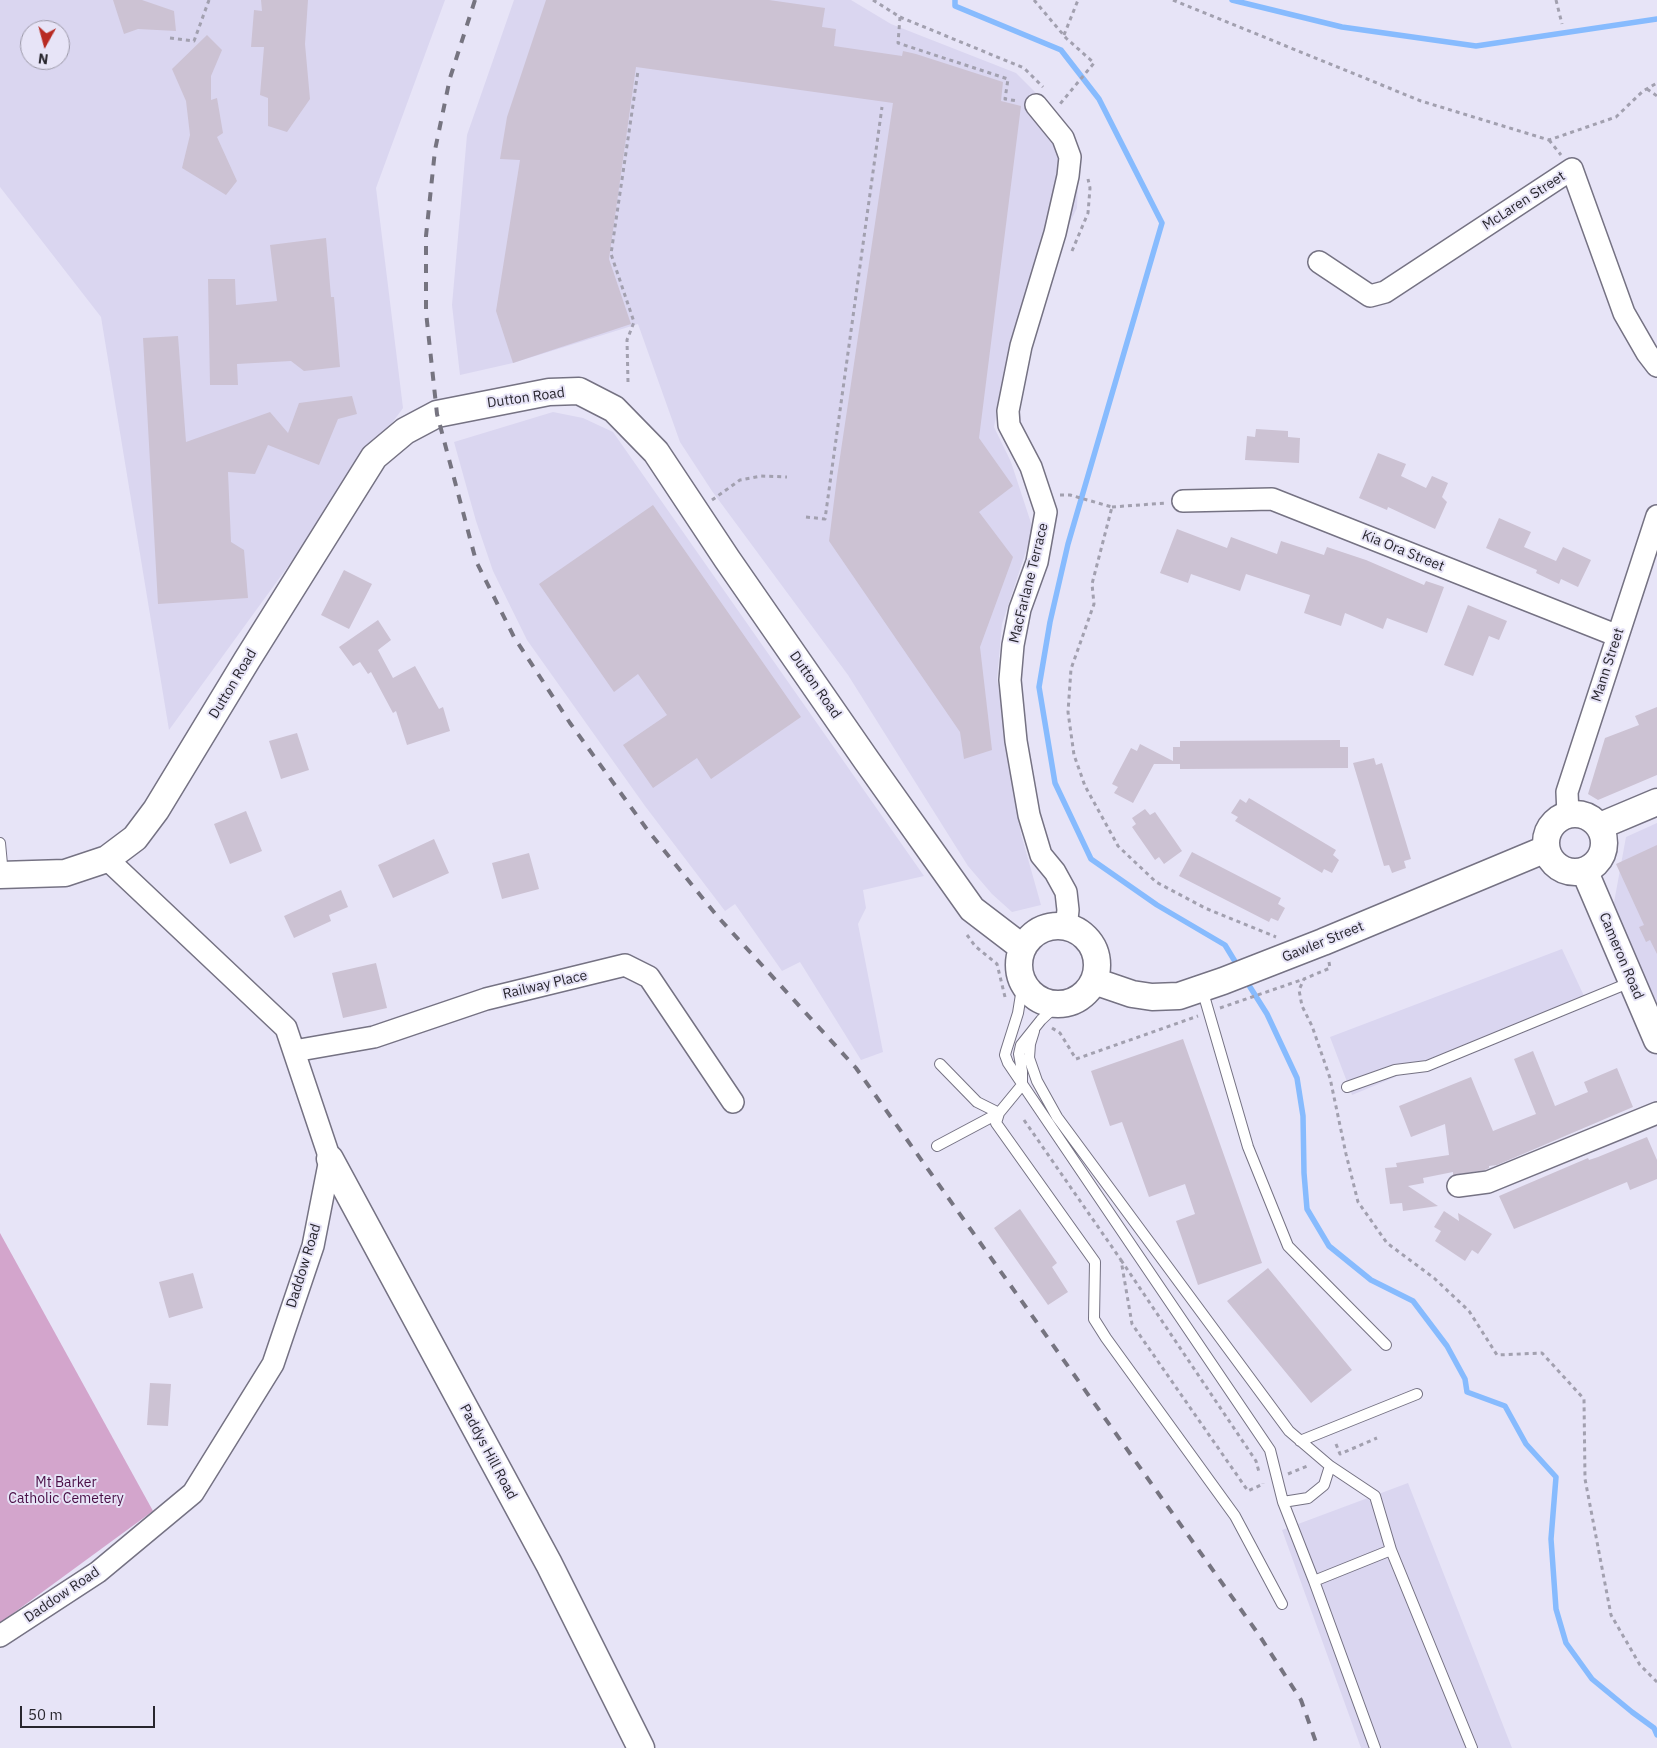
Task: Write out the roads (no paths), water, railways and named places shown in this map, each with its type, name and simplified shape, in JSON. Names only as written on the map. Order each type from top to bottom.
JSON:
[{"type":"street","name":"MacFarlane Terrace","points":[[1046,98],[1070,157],[1068,176],[1054,233],[1021,346],[1008,411],[1009,424],[1031,467],[1046,512],[1037,562],[1020,609],[1013,645],[1010,680],[1016,741],[1029,815],[1042,855],[1055,872],[1066,892],[1068,910],[1066,928]]},
{"type":"street","name":"McLaren Street","points":[[1320,262],[1370,296],[1385,292],[1572,169],[1624,313],[1647,353],[1657,366]]},
{"type":"street","name":"Dutton Road","points":[[1,875],[65,873],[107,859],[135,838],[156,810],[374,457],[406,431],[437,414],[549,392],[579,391],[614,409],[656,452],[727,559],[972,909],[1023,948]]},
{"type":"street","name":"Kia Ora Street","points":[[1183,502],[1272,499],[1618,636]]},
{"type":"street","name":"Mann Street","points":[[1568,815],[1566,792],[1657,516]]},
{"type":"street","points":[[1600,826],[1657,802]]},
{"type":"street","points":[[1568,815],[1583,815],[1592,819],[1600,826],[1605,840],[1605,850],[1601,860],[1585,872],[1574,873],[1564,871],[1555,866],[1546,849],[1546,839],[1550,829],[1554,823],[1568,815]]},
{"type":"street","name":"Gawler Street","points":[[1094,981],[1132,994],[1152,997],[1179,996],[1213,985],[1323,942],[1546,849]]},
{"type":"street","name":"Daddow Road","points":[[0,1636],[98,1572],[193,1493],[273,1364],[313,1246],[330,1159],[286,1028],[107,859]]},
{"type":"street","name":"Cameron Road","points":[[1585,872],[1657,1040]]},
{"type":"street","points":[[1052,927],[1066,928],[1082,935],[1093,948],[1096,958],[1097,970],[1094,981],[1075,1000],[1058,1004],[1040,999],[1030,992],[1023,982],[1019,965],[1023,948],[1032,936],[1052,927]]},
{"type":"street","name":"Railway Place","points":[[294,1051],[374,1037],[486,999],[625,965],[649,977],[724,1088]]},
{"type":"street","points":[[1458,1186],[1488,1182],[1657,1112]]},
{"type":"street","name":"Paddys Hill Road","points":[[330,1159],[549,1564],[641,1748]]},
{"type":"lane","points":[[0,844],[1,875]]},
{"type":"lane","points":[[1347,1087],[1395,1070],[1427,1066],[1632,981]]},
{"type":"lane","points":[[1023,982],[1018,1013],[1006,1055],[1008,1063],[1270,1450],[1283,1502],[1375,1748]]},
{"type":"lane","points":[[1213,985],[1248,1147],[1288,1246],[1386,1345]]},
{"type":"lane","points":[[1058,1004],[1041,1020],[1034,1031],[1030,1044],[1029,1058],[1037,1081],[1057,1117],[1289,1431],[1330,1466],[1375,1496],[1391,1550],[1472,1748]]},
{"type":"lane","points":[[1034,1031],[1026,1038],[1020,1049],[1022,1084],[999,1114],[996,1123],[1094,1262],[1094,1319],[1235,1516],[1282,1604]]},
{"type":"lane","points":[[940,1064],[977,1102],[999,1114]]},
{"type":"lane","points":[[937,1146],[999,1114]]},
{"type":"lane","points":[[1300,1441],[1418,1394]]},
{"type":"lane","points":[[1283,1502],[1308,1498],[1324,1485],[1330,1466]]},
{"type":"lane","points":[[1314,1581],[1391,1550]]},
{"type":"waterway","points":[[955,0],[955,6],[1061,50],[1099,99],[1162,223],[1068,544],[1050,622],[1039,687],[1055,783],[1091,859],[1157,905],[1225,945],[1239,968]]},
{"type":"waterway","points":[[1232,0],[1342,27],[1476,46],[1657,19]]},
{"type":"waterway","points":[[1245,979],[1267,1014],[1297,1078],[1303,1116],[1307,1209],[1329,1246],[1371,1280],[1413,1301],[1447,1346],[1465,1379],[1467,1392],[1505,1406],[1526,1444],[1556,1477],[1551,1539],[1556,1609],[1566,1643],[1592,1679],[1654,1728],[1657,1735]]},
{"type":"railway","points":[[475,0],[450,78],[435,150],[426,236],[426,312],[437,414],[476,561],[514,637],[570,723],[646,828],[718,917],[856,1068],[1259,1635],[1301,1700],[1318,1748]]},
{"type":"park label","name":"Mt Barker Catholic Cemetery","points":[[66,1492]]}]
